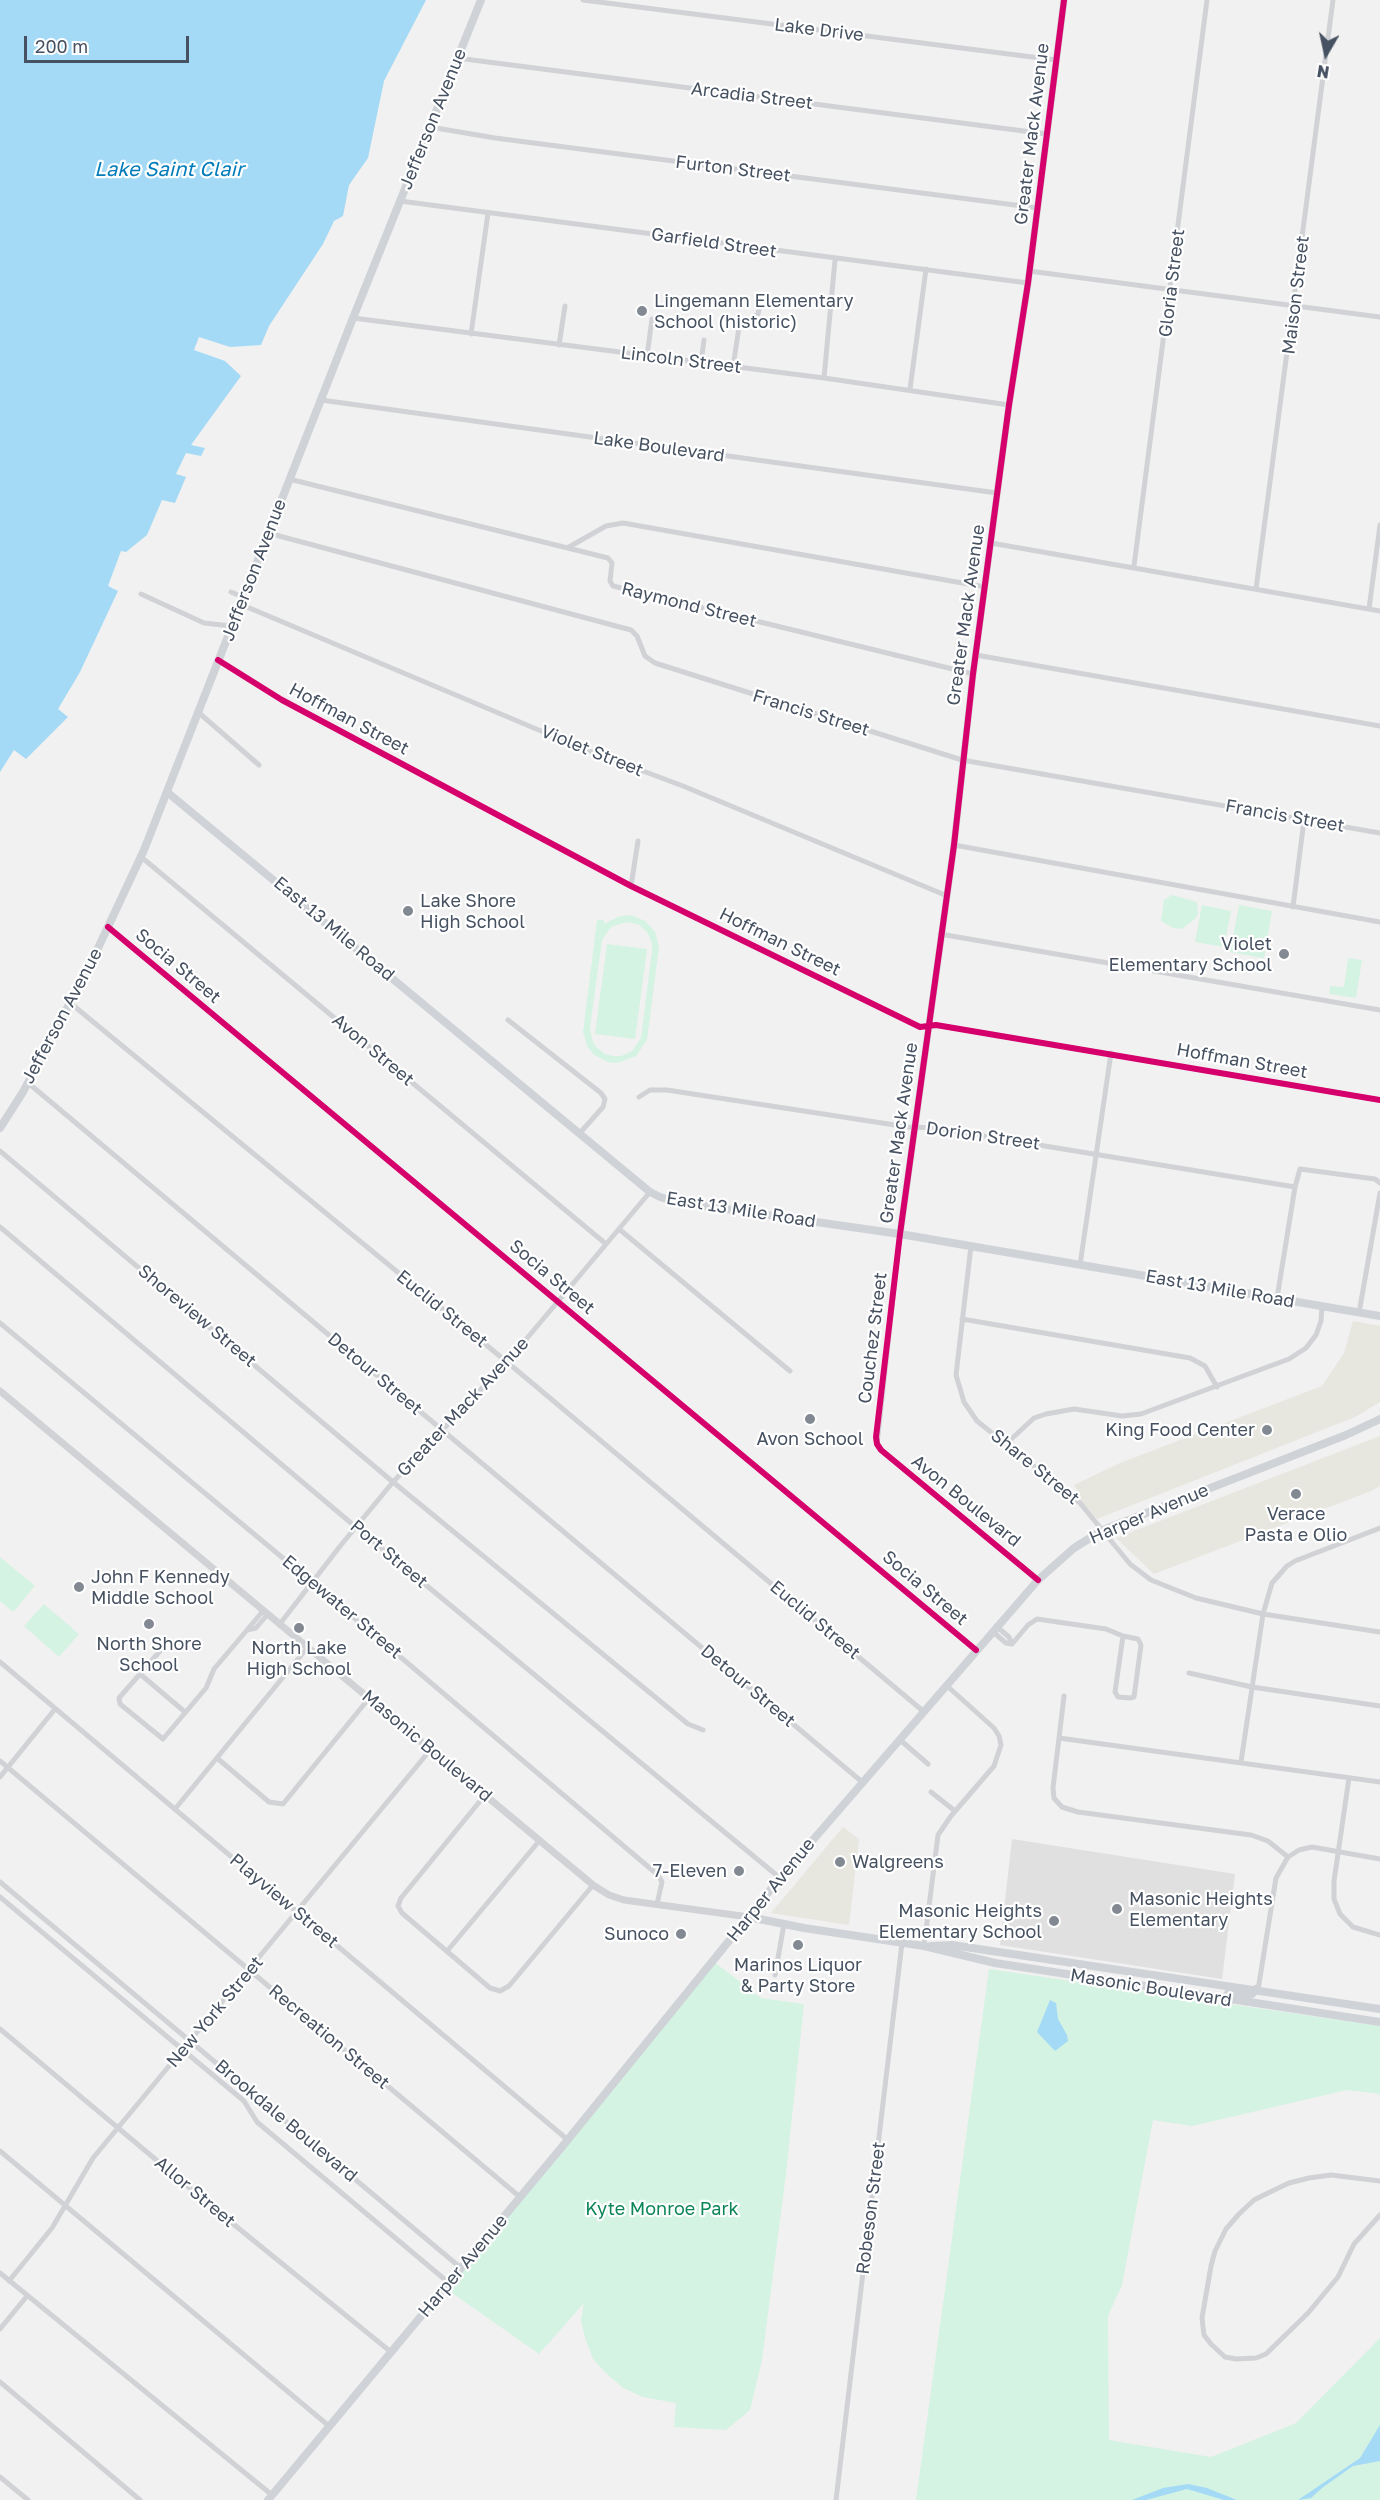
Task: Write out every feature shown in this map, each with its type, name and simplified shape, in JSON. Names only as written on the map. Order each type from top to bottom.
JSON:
[{"type":"main road","name":"Jefferson Avenue","points":[[0,1128],[27,1082],[108,927],[140,856],[481,0]]},
{"type":"main road","name":"East 13 Mile Road","points":[[167,792],[650,1192],[677,1202],[900,1234],[1380,1316]]},
{"type":"main road","name":"Harper Avenue","points":[[270,2498],[568,2140],[861,1781],[1038,1580],[1074,1548],[1103,1530],[1346,1435],[1380,1419]]},
{"type":"main road","name":"Masonic Boulevard","points":[[748,1917],[924,1946],[995,1963],[1052,1973],[1380,2022]]},
{"type":"main road","name":"Masonic Boulevard","points":[[924,1946],[952,1945],[1025,1955],[1380,2009]]},
{"type":"main road","points":[[994,1951],[995,1963]]},
{"type":"main road","points":[[1025,1955],[1027,1962],[1035,1970]]},
{"type":"main road","points":[[1052,1973],[1060,1971],[1067,1961]]},
{"type":"main road","points":[[1146,1987],[1150,1980],[1154,1979],[1180,1982],[1202,1981]]},
{"type":"main road","points":[[1231,2000],[1227,1995],[1229,1992],[1252,1995],[1257,1990]]},
{"type":"main road","points":[[1324,2014],[1356,2014],[1358,2009],[1356,2006]]},
{"type":"street","name":"Lake Drive","points":[[583,0],[1056,60]]},
{"type":"street","name":"Greater Mack Avenue","points":[[900,1234],[945,895],[954,845],[973,674],[1009,405],[1028,283],[1064,0]]},
{"type":"street","name":"Gloria Street","points":[[1134,567],[1207,0]]},
{"type":"street","name":"Maison Street","points":[[1256,589],[1295,307],[1333,0]]},
{"type":"street","name":"Arcadia Street","points":[[458,58],[1047,135]]},
{"type":"street","name":"Furton Street","points":[[430,128],[1038,208]]},
{"type":"street","name":"Garfield Street","points":[[400,201],[835,260],[926,269],[1028,283]]},
{"type":"street","points":[[471,334],[488,213]]},
{"type":"street","points":[[824,378],[835,260]]},
{"type":"street","points":[[910,389],[926,269]]},
{"type":"street","points":[[1029,271],[1380,317]]},
{"type":"street","points":[[733,367],[739,327],[758,314],[762,295]]},
{"type":"street","points":[[559,345],[565,306]]},
{"type":"street","name":"Lincoln Street","points":[[353,318],[910,389],[1009,405]]},
{"type":"street","points":[[647,356],[652,319]]},
{"type":"street","points":[[701,363],[704,339]]},
{"type":"street","name":"Lake Boulevard","points":[[321,400],[997,493]]},
{"type":"street","name":"Raymond Street","points":[[289,479],[608,558],[612,563],[610,581],[613,586],[973,674]]},
{"type":"street","points":[[568,547],[606,526],[618,523],[630,524],[985,587]]},
{"type":"street","points":[[1369,609],[1380,525]]},
{"type":"street","name":"Francis Street","points":[[268,533],[631,630],[636,634],[645,656],[655,663],[962,760],[1380,833]]},
{"type":"street","points":[[991,543],[1380,611]]},
{"type":"street","name":"Violet Street","points":[[231,592],[241,601],[573,744],[683,786],[945,895]]},
{"type":"street","points":[[141,594],[204,622],[231,626]]},
{"type":"street","points":[[976,655],[1380,726]]},
{"type":"street","name":"Hoffman Street","points":[[218,660],[282,700],[631,886],[921,1027],[936,1025],[1380,1100]]},
{"type":"street","points":[[198,712],[259,765]]},
{"type":"street","points":[[1293,907],[1304,820]]},
{"type":"street","points":[[631,886],[638,841]]},
{"type":"street","points":[[954,845],[1380,922]]},
{"type":"street","name":"Avon Street","points":[[140,856],[606,1244]]},
{"type":"street","name":"Socia Street","points":[[108,927],[976,1650]]},
{"type":"street","points":[[940,934],[1380,1010]]},
{"type":"street","name":"Euclid Street","points":[[69,1002],[507,1362],[923,1711]]},
{"type":"street","points":[[508,1020],[601,1093],[605,1099],[603,1107],[579,1134]]},
{"type":"street","points":[[1080,1265],[1111,1053]]},
{"type":"street","name":"Detour Street","points":[[27,1082],[861,1781]]},
{"type":"street","name":"Dorion Street","points":[[639,1098],[650,1090],[668,1090],[1096,1154],[1294,1187]]},
{"type":"street","name":"Shoreview Street","points":[[0,1151],[393,1482],[688,1724],[703,1730]]},
{"type":"street","points":[[1277,1298],[1294,1187],[1300,1169],[1375,1179],[1380,1183]]},
{"type":"street","name":"Greater Mack Avenue","points":[[279,1625],[314,1583],[355,1526],[441,1429],[507,1362],[650,1192]]},
{"type":"street","points":[[1359,1313],[1380,1193]]},
{"type":"street","name":"Port Street","points":[[0,1227],[355,1526],[780,1878]]},
{"type":"street","points":[[619,1229],[790,1371]]},
{"type":"street","name":"Couchez Street","points":[[877,1444],[900,1234]]},
{"type":"street","name":"Share Street","points":[[970,1246],[956,1375],[960,1392],[969,1411],[977,1421],[1080,1503],[1130,1564],[1151,1580],[1196,1598],[1263,1614],[1380,1632]]},
{"type":"street","points":[[1007,1443],[1034,1418],[1074,1409],[1122,1416],[1141,1414],[1217,1387],[1298,1354],[1313,1340],[1319,1329],[1322,1306]]},
{"type":"street","points":[[962,1319],[1190,1358],[1205,1366],[1217,1387]]},
{"type":"street","name":"Edgewater Street","points":[[0,1323],[314,1583],[658,1875],[662,1882],[657,1904]]},
{"type":"street","name":"Masonic Boulevard","points":[[0,1391],[593,1885],[615,1898],[748,1917]]},
{"type":"street","name":"Avon Boulevard","points":[[877,1444],[880,1450],[1038,1580]]},
{"type":"street","points":[[1241,1762],[1263,1614],[1272,1583],[1287,1566],[1304,1556],[1380,1527]]},
{"type":"street","points":[[160,1651],[119,1698],[120,1704],[163,1739],[206,1688],[214,1669],[247,1630],[265,1613]]},
{"type":"street","points":[[994,1629],[1009,1636],[1012,1644],[1028,1625],[1037,1619],[1096,1627],[1138,1639],[1141,1645],[1134,1697],[1130,1698],[1118,1697],[1115,1692],[1123,1636]]},
{"type":"street","points":[[175,1809],[307,1648]]},
{"type":"street","name":"Playview Street","points":[[0,1662],[568,2140]]},
{"type":"street","points":[[1189,1673],[1252,1687],[1380,1706]]},
{"type":"street","points":[[140,1674],[185,1712]]},
{"type":"street","points":[[924,1946],[936,1841],[940,1830],[997,1761],[1001,1739],[994,1728],[946,1685]]},
{"type":"street","points":[[1064,1696],[1053,1788],[1054,1798],[1062,1807],[1078,1812],[1251,1834],[1268,1841],[1288,1857]]},
{"type":"street","points":[[217,1758],[269,1802],[283,1804],[370,1697]]},
{"type":"street","points":[[0,1777],[55,1710]]},
{"type":"street","points":[[1059,1738],[1380,1782]]},
{"type":"street","points":[[899,1739],[928,1764]]},
{"type":"street","name":"New York Street","points":[[9,2281],[41,2243],[93,2158],[431,1749]]},
{"type":"street","name":"Recreation Street","points":[[0,1761],[520,2197]]},
{"type":"street","points":[[1349,1778],[1333,1892],[1340,1914],[1353,1927],[1380,1935]]},
{"type":"street","points":[[931,1792],[955,1811]]},
{"type":"street","points":[[485,1795],[398,1906],[402,1913],[490,1988],[504,1990],[593,1885]]},
{"type":"street","points":[[448,1950],[540,1840]]},
{"type":"street","points":[[1257,1990],[1276,1878],[1288,1857],[1299,1850],[1312,1847],[1380,1859]]},
{"type":"street","name":"Brookdale Boulevard","points":[[0,1882],[461,2268]]},
{"type":"street","name":"Brookdale Boulevard","points":[[0,1898],[248,2105],[257,2122],[449,2283]]},
{"type":"street","points":[[775,1975],[784,1924]]},
{"type":"street","name":"Robeson Street","points":[[836,2500],[903,1943]]},
{"type":"street","name":"Allor Street","points":[[0,2029],[391,2352]]},
{"type":"street","points":[[0,2151],[330,2426]]},
{"type":"street","points":[[1380,2181],[1331,2175],[1309,2178],[1289,2183],[1254,2200],[1239,2214],[1226,2229],[1215,2251],[1202,2318],[1204,2335],[1210,2344],[1225,2357],[1236,2359],[1256,2358],[1266,2354],[1308,2313],[1338,2277],[1354,2244],[1380,2215]]},
{"type":"street","points":[[0,2273],[270,2498]]},
{"type":"street","points":[[0,2329],[27,2296]]},
{"type":"street","points":[[0,2382],[140,2500]]},
{"type":"street","points":[[0,2477],[28,2500]]},
{"type":"shaded area","points":[[1353,1321],[1380,1326],[1380,1402],[1355,1417],[1097,1519],[1083,1504],[1074,1485],[1120,1463],[1322,1386],[1344,1353]]},
{"type":"shaded area","points":[[1380,1436],[1380,1486],[1371,1491],[1154,1574],[1116,1538]]},
{"type":"shaded area","points":[[843,1827],[859,1839],[849,1925],[771,1913]]},
{"type":"shaded area","name":"Masonic Heights Elementary","points":[[1012,1839],[1235,1874],[1222,1979],[1000,1945]]},
{"type":"green space","points":[[1172,895],[1197,902],[1196,918],[1182,929],[1173,928],[1161,921],[1164,900]]},
{"type":"green space","points":[[1202,905],[1231,911],[1224,947],[1195,942]]},
{"type":"green space","points":[[1239,905],[1272,911],[1264,958],[1230,952]]},
{"type":"green space","points":[[631,915],[645,921],[655,932],[659,947],[647,1040],[636,1056],[617,1063],[607,1062],[593,1054],[587,1046],[583,1032],[597,920],[604,920],[604,924],[620,916]],"holes":[[[626,922],[638,924],[647,932],[652,943],[641,1038],[632,1051],[621,1056],[613,1056],[605,1054],[595,1046],[590,1027],[602,940],[611,927]]]},
{"type":"green space","points":[[607,944],[647,949],[635,1039],[595,1034]]},
{"type":"green space","points":[[1348,958],[1362,960],[1356,998],[1329,994],[1330,986],[1344,987]]},
{"type":"green space","points":[[0,1557],[35,1586],[13,1612],[0,1601]]},
{"type":"green space","points":[[44,1604],[79,1634],[59,1657],[24,1626]]},
{"type":"green space","name":"Kyte Monroe Park","points":[[713,1961],[761,1998],[804,2004],[786,2174],[762,2360],[750,2410],[726,2430],[674,2427],[676,2403],[643,2397],[623,2388],[607,2374],[593,2359],[585,2338],[581,2320],[584,2303],[539,2354],[445,2288]]},
{"type":"green space","points":[[989,1969],[1380,2026],[1380,2094],[1347,2090],[1192,2126],[1153,2120],[1122,2285],[1108,2316],[1109,2440],[1211,2457],[1296,2423],[1380,2338],[1380,2500],[916,2500]]},
{"type":"water","name":"Lake Saint Clair","points":[[0,0],[426,0],[384,81],[368,158],[349,185],[343,216],[334,221],[323,244],[269,326],[261,345],[230,347],[199,337],[194,350],[225,361],[241,376],[191,445],[205,448],[201,456],[186,453],[176,474],[186,477],[175,503],[162,500],[147,535],[126,552],[121,551],[108,586],[118,591],[80,672],[58,709],[68,717],[26,759],[14,750],[0,772]]},
{"type":"water","points":[[1050,2000],[1056,2003],[1058,2019],[1068,2041],[1055,2051],[1037,2032]]},
{"type":"water","points":[[1380,2425],[1380,2461],[1353,2466],[1311,2498],[1298,2500],[1360,2458]]},
{"type":"water","points":[[1188,2484],[1207,2488],[1237,2500],[1224,2500],[1187,2489],[1146,2500],[1132,2500],[1163,2488]]},
{"type":"cycle path","points":[[1038,1580],[881,1450],[876,1437],[900,1234],[954,845],[973,674],[1009,405],[1028,283],[1064,0]]},
{"type":"cycle path","points":[[218,660],[282,700],[631,886],[920,1027],[936,1025],[1380,1100]]},
{"type":"cycle path","points":[[108,927],[976,1650]]},
{"type":"place","name":"Lingemann Elementary School (historic)","points":[[642,311]]},
{"type":"place","name":"Lake Shore High School","points":[[408,911]]},
{"type":"place","name":"Violet Elementary School","points":[[1284,954]]},
{"type":"place","name":"Avon School","points":[[810,1419]]},
{"type":"place","name":"King Food Center","points":[[1267,1430]]},
{"type":"place","name":"Verace Pasta e Olio","points":[[1296,1494]]},
{"type":"place","name":"John F Kennedy Middle School","points":[[79,1587]]},
{"type":"place","name":"North Shore School","points":[[149,1624]]},
{"type":"place","name":"North Lake High School","points":[[299,1628]]},
{"type":"place","name":"Walgreens","points":[[840,1862]]},
{"type":"place","name":"7-Eleven","points":[[739,1871]]},
{"type":"place","name":"Masonic Heights Elementary","points":[[1117,1909]]},
{"type":"place","name":"Masonic Heights Elementary School","points":[[1054,1921]]},
{"type":"place","name":"Sunoco","points":[[681,1934]]},
{"type":"place","name":"Marinos Liquor & Party Store","points":[[798,1945]]}]
